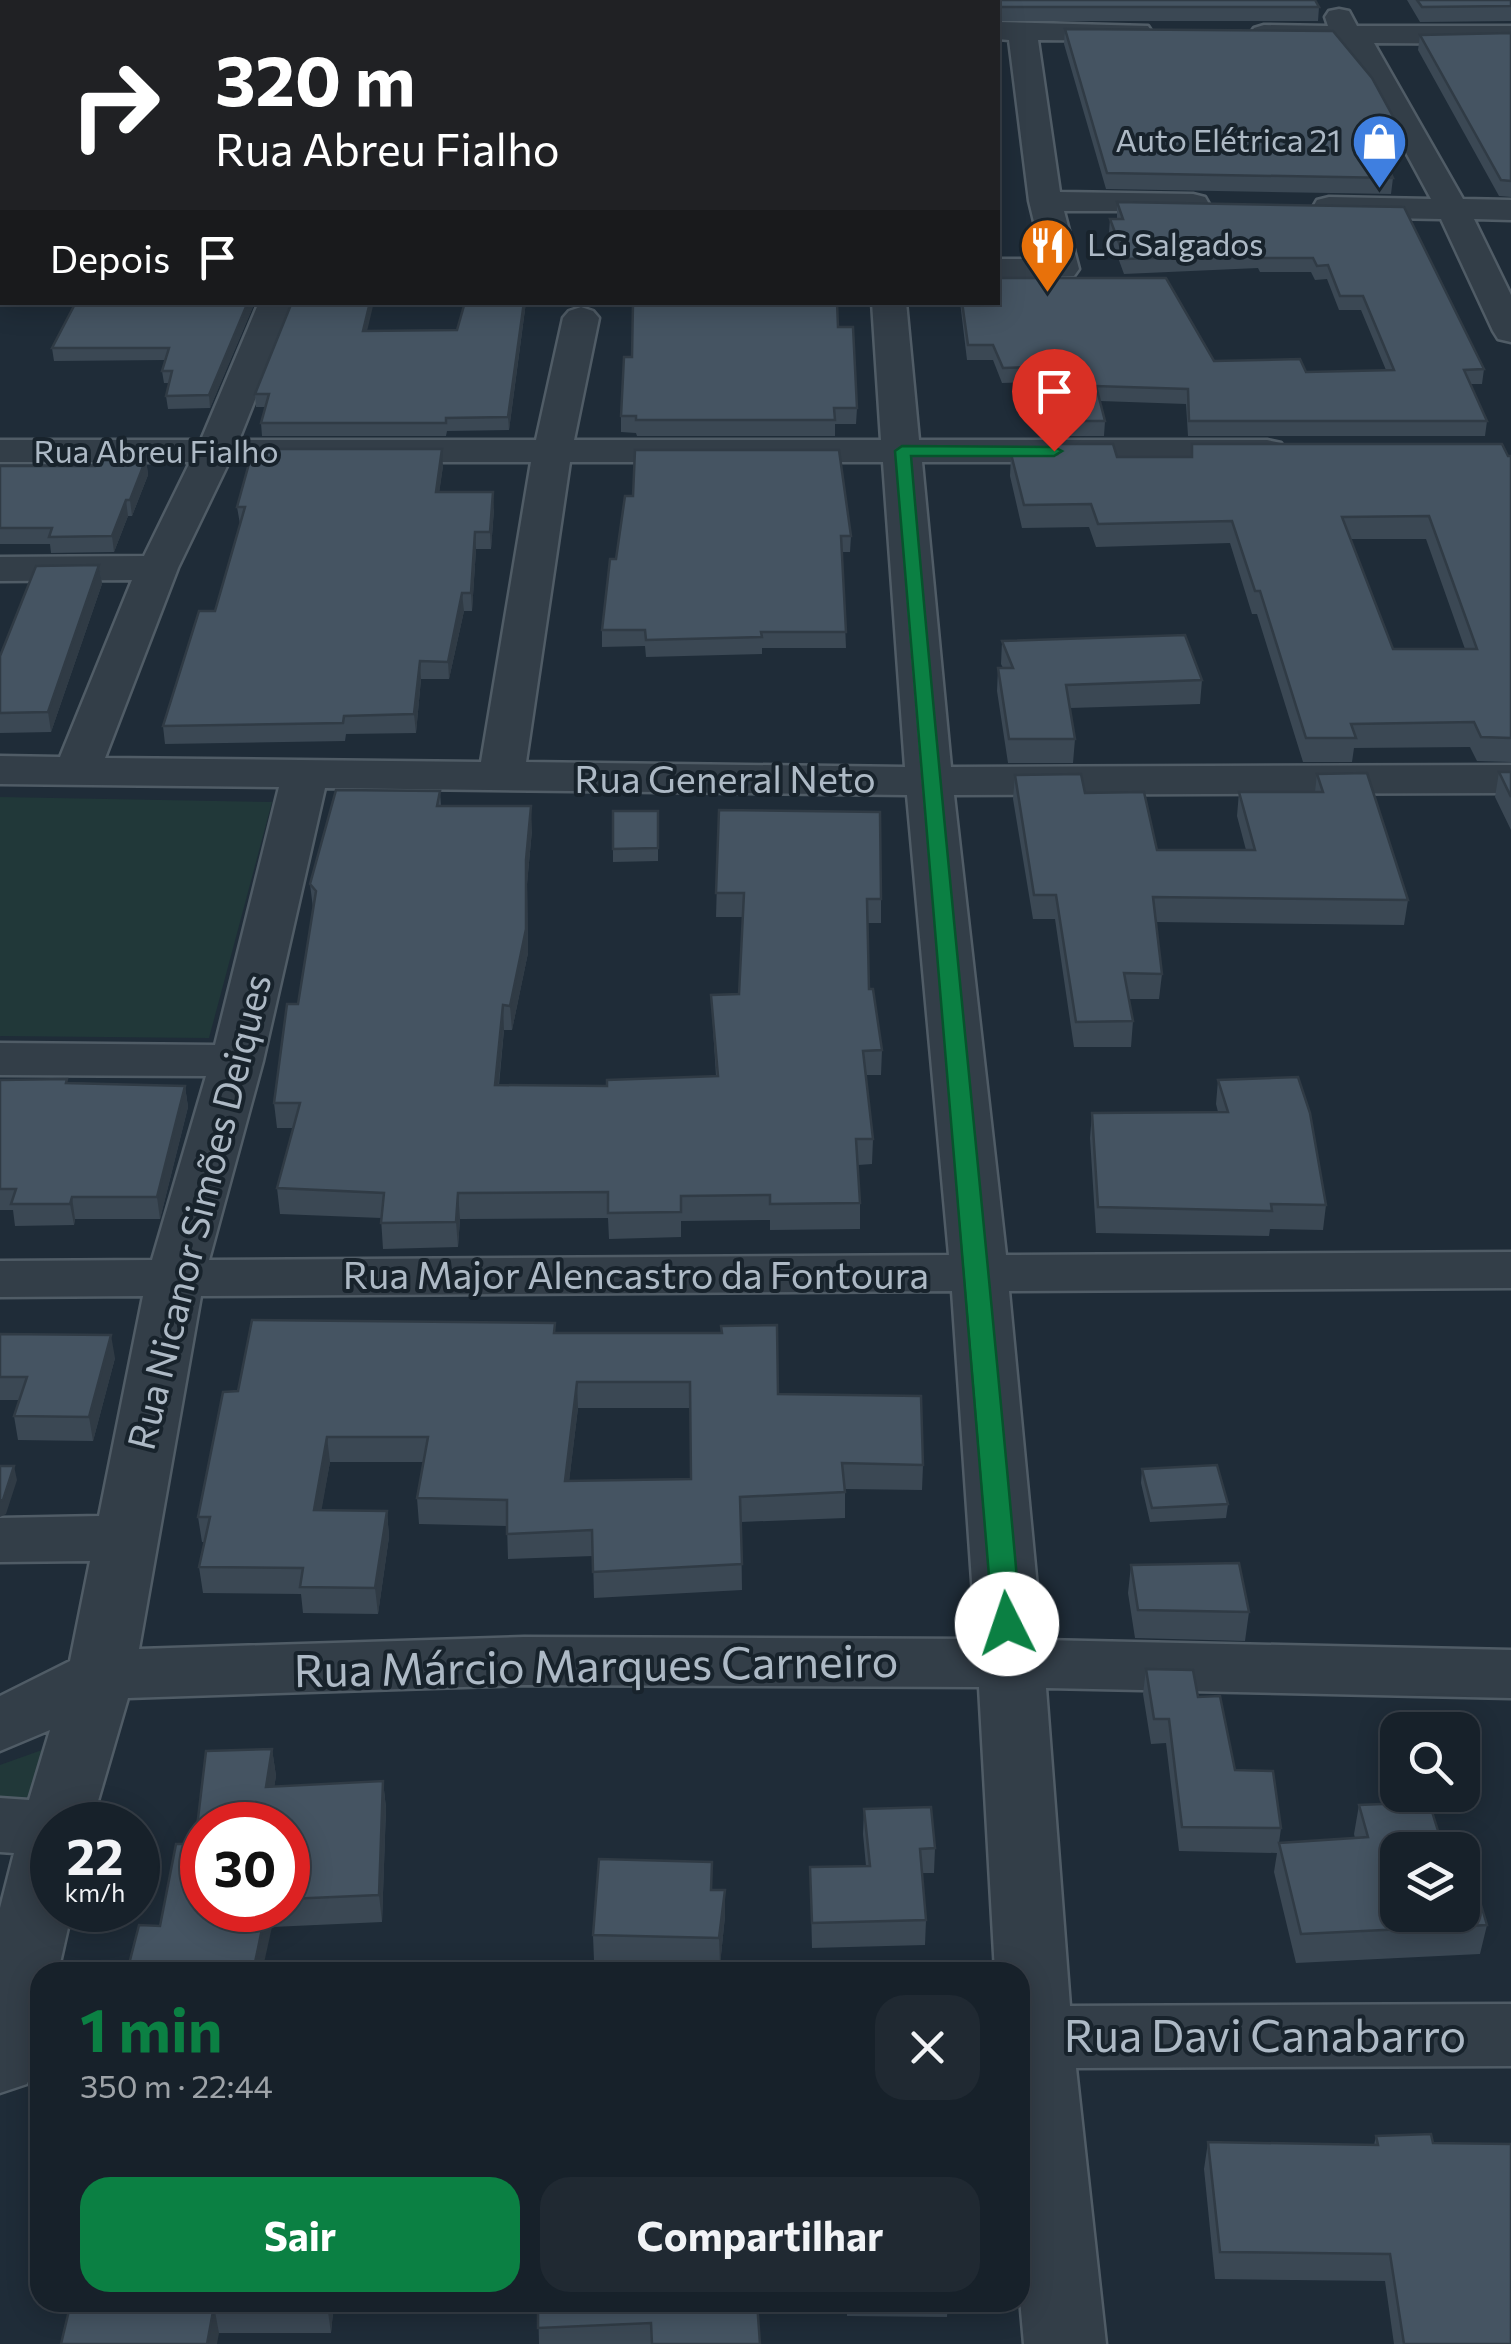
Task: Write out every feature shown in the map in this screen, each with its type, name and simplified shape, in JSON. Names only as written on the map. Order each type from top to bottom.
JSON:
[{"type":"street","points":[[1332,0],[1364,41],[1511,331]]},
{"type":"street","points":[[1362,0],[1364,41]]},
{"type":"street","points":[[1000,269],[1062,268],[1010,36],[1166,37]]},
{"type":"street","points":[[1233,38],[1364,41],[1499,36]]},
{"type":"street","points":[[1048,208],[1223,212]]},
{"type":"street","points":[[1456,217],[1511,210]]},
{"type":"street","points":[[1300,213],[1456,217],[1511,224]]},
{"type":"street","points":[[77,770],[158,568],[214,453],[277,305]]},
{"type":"street","points":[[890,305],[929,781],[979,1273],[1010,1663],[1024,1962]]},
{"type":"street","points":[[501,778],[552,454],[581,318]]},
{"type":"street","name":"Rua Abreu Fialho","points":[[0,451],[1295,451]]},
{"type":"street","points":[[0,569],[158,568]]},
{"type":"street","name":"Rua General Neto","points":[[0,770],[929,781],[1511,779]]},
{"type":"street","name":"Rua Nicanor Simões Deiques","points":[[62,1802],[101,1675],[175,1279],[237,1061],[305,775]]},
{"type":"street","points":[[0,1059],[237,1061]]},
{"type":"street","name":"Rua Major Alencastro da Fontoura","points":[[0,1278],[1511,1270]]},
{"type":"street","points":[[0,1540],[124,1538]]},
{"type":"street","name":"Rua Márcio Marques Carneiro","points":[[101,1675],[524,1661],[1010,1663],[1511,1674]]},
{"type":"street","points":[[0,1726],[101,1675]]},
{"type":"street","points":[[0,1825],[30,1826]]},
{"type":"street","points":[[0,2062],[30,1932]]},
{"type":"street","name":"Rua Davi Canabarro","points":[[1030,2037],[1511,2035]]},
{"type":"street","points":[[1030,2054],[1065,2344]]},
{"type":"green space","points":[[0,797],[272,802],[209,1038],[0,1036]]},
{"type":"green space","points":[[56,1745],[27,1806],[0,1809],[0,1765]]},
{"type":"building","points":[[1000,0],[1315,0],[1319,7],[1000,7]]},
{"type":"building","points":[[1417,0],[1511,0],[1511,6],[1422,7]]},
{"type":"building","points":[[1065,29],[1333,31],[1372,78],[1402,133],[1372,134],[1393,178],[1107,173]]},
{"type":"building","points":[[1511,33],[1511,181],[1501,180],[1420,35]]},
{"type":"building","points":[[1117,202],[1404,207],[1484,369],[1464,370],[1487,421],[1189,421],[1188,389],[1096,386],[1105,421],[1047,421],[1034,367],[1003,368],[993,345],[968,345],[962,305],[1000,305],[1000,278],[1166,278],[1214,361],[1300,359],[1306,372],[1394,370],[1363,296],[1340,296],[1328,265],[1317,266],[1313,258],[1261,258],[1260,254],[1125,259],[1110,219],[1123,219]]},
{"type":"building","points":[[74,305],[247,305],[209,395],[166,396],[172,371],[162,371],[169,348],[52,348]]},
{"type":"building","points":[[291,305],[369,305],[363,331],[457,330],[464,305],[524,305],[508,417],[446,418],[446,423],[261,423],[269,394],[255,394]]},
{"type":"building","points":[[633,305],[837,305],[838,327],[853,327],[857,408],[834,408],[835,420],[636,420],[636,416],[621,416],[624,357],[632,357]]},
{"type":"building","points":[[1055,444],[1113,444],[1117,457],[1192,457],[1192,444],[1502,444],[1511,456],[1511,738],[1481,737],[1474,722],[1351,724],[1356,738],[1306,738],[1260,591],[1255,591],[1232,521],[1098,524],[1091,504],[1024,505],[1011,454],[1057,454]],"holes":[[[1429,516],[1477,649],[1393,649],[1342,517]]]},
{"type":"building","points":[[253,449],[442,449],[436,492],[493,492],[490,532],[475,532],[471,593],[462,593],[448,662],[420,661],[414,714],[344,716],[343,723],[163,726],[199,611],[215,611],[245,507],[237,507]]},
{"type":"building","points":[[635,450],[839,450],[851,536],[841,536],[846,632],[761,632],[762,637],[646,640],[645,630],[602,630],[610,559],[616,559],[625,496],[633,496]]},
{"type":"building","points":[[97,459],[146,459],[112,536],[49,537],[52,528],[0,528],[0,466],[95,466]]},
{"type":"building","points":[[99,565],[48,712],[0,713],[0,656],[36,566]]},
{"type":"building","points":[[1185,635],[1202,680],[1066,685],[1075,739],[1009,739],[998,668],[1013,668],[1002,641]]},
{"type":"building","points":[[1499,772],[1511,772],[1511,797]]},
{"type":"building","points":[[1367,773],[1408,900],[1153,897],[1162,974],[1124,973],[1133,1021],[1076,1022],[1056,895],[1034,895],[1015,775],[1081,774],[1085,793],[1144,792],[1157,850],[1255,850],[1239,792],[1323,792],[1317,774]]},
{"type":"building","points":[[336,790],[440,791],[437,806],[531,806],[526,929],[510,1006],[503,1005],[495,1085],[607,1086],[607,1080],[718,1076],[711,995],[739,994],[744,893],[716,893],[719,810],[880,812],[881,899],[867,899],[869,989],[873,989],[882,1050],[863,1051],[873,1139],[856,1139],[860,1203],[770,1204],[770,1195],[681,1196],[681,1212],[608,1213],[608,1192],[458,1193],[456,1222],[381,1223],[384,1193],[277,1188],[300,1103],[274,1103],[287,1004],[298,1004],[316,891],[310,884]]},
{"type":"building","points":[[613,811],[658,811],[658,848],[613,849]]},
{"type":"building","points":[[1298,1077],[1310,1113],[1326,1205],[1271,1204],[1272,1211],[1098,1207],[1092,1113],[1228,1112],[1218,1080]]},
{"type":"building","points":[[67,1079],[66,1083],[185,1086],[157,1197],[72,1197],[70,1204],[11,1204],[16,1189],[0,1189],[0,1080]]},
{"type":"building","points":[[252,1320],[555,1323],[554,1333],[722,1333],[721,1326],[777,1325],[778,1394],[921,1396],[923,1465],[842,1463],[845,1492],[740,1497],[742,1564],[593,1572],[592,1530],[507,1534],[507,1500],[417,1498],[428,1437],[327,1437],[314,1510],[387,1511],[375,1588],[300,1587],[303,1568],[199,1567],[210,1517],[198,1517],[223,1392],[238,1391]],"holes":[[[577,1382],[690,1382],[691,1479],[565,1481]]]},
{"type":"building","points":[[0,1334],[111,1335],[89,1417],[14,1416],[27,1377],[0,1377]]},
{"type":"building","points":[[1217,1465],[1228,1504],[1152,1508],[1142,1469]]},
{"type":"building","points":[[0,1466],[14,1466],[0,1501]]},
{"type":"building","points":[[1239,1563],[1249,1612],[1138,1610],[1131,1565]]},
{"type":"building","points":[[1146,1669],[1193,1670],[1198,1697],[1220,1696],[1235,1770],[1273,1771],[1281,1828],[1182,1827],[1169,1719],[1154,1719]]},
{"type":"building","points":[[272,1749],[266,1787],[383,1781],[379,1895],[310,1898],[310,1802],[200,1802],[206,1751]]},
{"type":"building","points":[[1380,1804],[1380,1812],[1432,1812],[1438,1832],[1380,1832],[1380,1930],[1301,1934],[1279,1843],[1368,1837],[1359,1805]]},
{"type":"building","points":[[931,1807],[935,1848],[920,1849],[926,1920],[812,1923],[810,1867],[870,1866],[864,1809]]},
{"type":"building","points":[[176,1844],[180,1844],[180,1932],[261,1932],[255,1962],[130,1962],[137,1932],[160,1932]]},
{"type":"building","points":[[599,1859],[712,1862],[711,1890],[725,1890],[719,1938],[593,1935]]},
{"type":"building","points":[[1480,1902],[1487,1925],[1480,1925]]},
{"type":"building","points":[[1431,2134],[1433,2143],[1511,2144],[1511,2344],[1404,2344],[1390,2254],[1220,2252],[1208,2142],[1378,2145],[1376,2136]]},
{"type":"building","points":[[69,2312],[213,2312],[207,2344],[61,2344]]},
{"type":"building","points":[[538,2312],[758,2312],[760,2344],[652,2344],[651,2323],[538,2328]]},
{"type":"place","name":"Auto Elétrica 21","points":[[1380,190]]},
{"type":"place","name":"LG Salgados","points":[[1048,294]]},
{"type":"route","points":[[1007,1624],[979,1273],[929,781],[902,451],[1054,451]]}]
